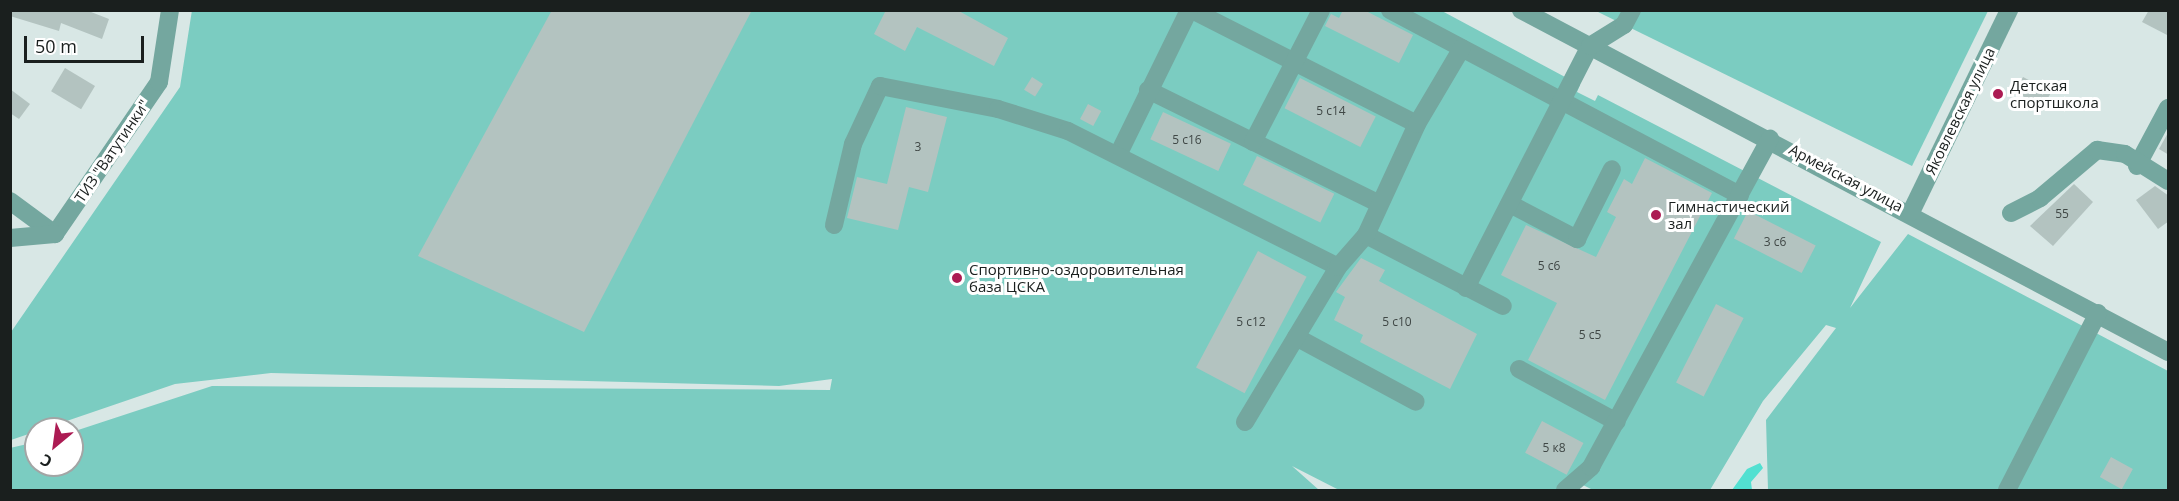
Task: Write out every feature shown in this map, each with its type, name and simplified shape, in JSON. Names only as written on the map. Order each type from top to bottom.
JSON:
[{"type":"street","name":"ТИЗ \"Ватутинки\"","points":[[55,234],[159,82],[170,10]]},
{"type":"street","points":[[1118,155],[1148,90],[1191,10],[1417,124]]},
{"type":"street","points":[[1253,142],[1321,10]]},
{"type":"street","points":[[1390,10],[1565,99],[1740,195]]},
{"type":"street","name":"Армейская улица","points":[[1521,10],[1911,212],[2169,352]]},
{"type":"street","points":[[1466,288],[1565,99],[1590,46],[1624,25],[1632,10]]},
{"type":"street","name":"Яковлевская улица","points":[[1911,212],[2009,10]]},
{"type":"street","points":[[1245,422],[1338,267],[1366,236],[1378,203],[1417,124],[1462,48]]},
{"type":"street","points":[[834,225],[854,144],[880,86],[998,109],[1068,131],[1338,267]]},
{"type":"street","points":[[1148,90],[1378,203]]},
{"type":"street","points":[[2137,166],[2169,108]]},
{"type":"street","points":[[1565,490],[1591,467],[1770,139]]},
{"type":"street","points":[[2012,213],[2040,198],[2097,150],[2125,154],[2137,166],[2169,181]]},
{"type":"street","points":[[1510,204],[1577,239],[1612,169]]},
{"type":"street","points":[[10,201],[55,234]]},
{"type":"street","points":[[10,238],[55,234]]},
{"type":"street","points":[[1366,236],[1503,306]]},
{"type":"street","points":[[2007,490],[2098,313]]},
{"type":"street","points":[[1296,338],[1416,402]]},
{"type":"street","points":[[1519,369],[1617,422]]},
{"type":"green space","name":"Спортивно-оздоровительная база ЦСКА","points":[[192,10],[1442,11],[1580,85],[1577,92],[1595,101],[1598,95],[1881,242],[1850,308],[1908,234],[2168,371],[2168,490],[1768,490],[1766,420],[1836,328],[1826,325],[1763,401],[1710,490],[1593,490],[1581,484],[1576,490],[1339,490],[1292,466],[1319,490],[11,490],[10,448],[24,445],[24,477],[84,477],[84,428],[212,386],[830,390],[832,379],[779,386],[271,373],[175,384],[78,417],[24,417],[24,436],[11,440],[11,332],[180,87]]},
{"type":"green space","points":[[1596,11],[1988,11],[1912,166]]},
{"type":"water","points":[[1760,463],[1763,468],[1751,482],[1752,490],[1732,490],[1747,469]]},
{"type":"building","points":[[10,10],[86,10],[109,19],[102,39],[61,23],[59,31],[10,16]]},
{"type":"building","points":[[552,10],[752,10],[584,332],[418,256]]},
{"type":"building","points":[[886,10],[957,10],[1008,38],[994,66],[917,27],[905,51],[874,34]]},
{"type":"building","points":[[1343,10],[1364,10],[1413,35],[1399,63],[1325,26],[1331,14],[1339,18]]},
{"type":"building","points":[[2149,10],[2169,10],[2169,36],[2142,22]]},
{"type":"building","points":[[65,68],[95,86],[81,109],[51,91]]},
{"type":"building","points":[[1032,77],[1043,84],[1035,97],[1024,90]]},
{"type":"building","points":[[2023,77],[2051,92],[2043,107],[2015,92]]},
{"type":"building","points":[[1300,78],[1376,117],[1360,147],[1285,108]]},
{"type":"building","points":[[10,89],[30,104],[19,119],[10,113]]},
{"type":"building","points":[[1088,104],[1101,111],[1093,126],[1080,119]]},
{"type":"building","points":[[906,107],[947,117],[928,192],[909,187],[898,230],[847,218],[857,177],[887,184]]},
{"type":"building","points":[[1163,112],[1231,144],[1218,171],[1150,139]]},
{"type":"building","points":[[2169,131],[2169,155],[2159,149]]},
{"type":"building","points":[[1257,156],[1334,194],[1320,222],[1243,185]]},
{"type":"building","points":[[1645,158],[1712,193],[1605,400],[1528,360],[1557,303],[1501,275],[1526,225],[1596,257],[1616,217],[1607,212],[1624,179],[1632,184]]},
{"type":"building","points":[[2074,184],[2093,202],[2053,246],[2030,226]]},
{"type":"building","points":[[2155,186],[2169,196],[2169,221],[2158,229],[2136,200]]},
{"type":"building","points":[[1748,211],[1816,246],[1802,273],[1734,239]]},
{"type":"building","points":[[1258,251],[1307,277],[1245,393],[1196,368]]},
{"type":"building","points":[[1361,258],[1385,270],[1379,281],[1477,334],[1450,389],[1360,342],[1363,335],[1334,320],[1345,297],[1336,292]]},
{"type":"building","points":[[1716,304],[1744,318],[1704,396],[1676,382]]},
{"type":"building","points":[[1542,421],[1583,443],[1567,475],[1525,453]]},
{"type":"building","points":[[2111,457],[2133,469],[2122,489],[2100,477]]},
{"type":"place","name":"Детская спортшкола","points":[[1998,94]]},
{"type":"place","name":"Гимнастический зал","points":[[1656,215]]},
{"type":"place","name":"Спортивно-оздоровительная база ЦСКА","points":[[957,278]]}]
